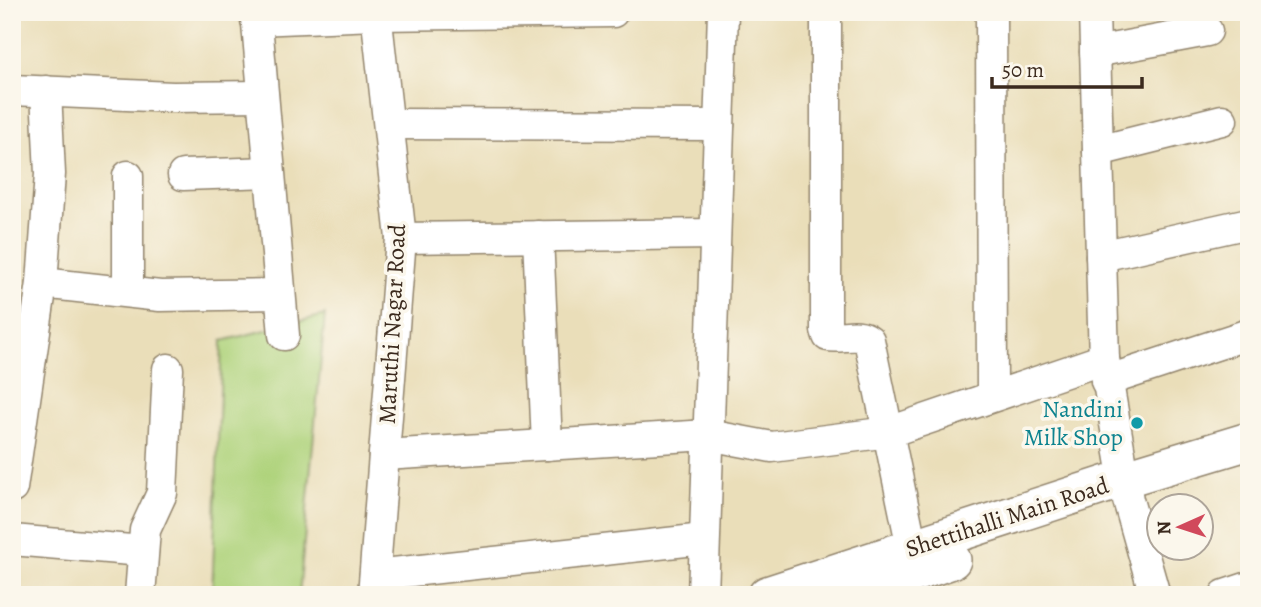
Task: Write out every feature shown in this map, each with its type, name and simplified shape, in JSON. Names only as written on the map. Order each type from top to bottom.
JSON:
[{"type":"main road","name":"Shettihalli Main Road","points":[[852,595],[1249,441]]},
{"type":"main road","name":"Shettihalli Main Road","points":[[1125,489],[1249,462]]},
{"type":"main road","name":"Shettihalli Main Road","points":[[767,595],[918,571]]},
{"type":"street","points":[[284,335],[256,16],[613,12]]},
{"type":"street","points":[[703,595],[723,12]]},
{"type":"street","points":[[826,12],[826,330],[828,336],[833,338],[862,336],[869,340],[918,571]]},
{"type":"street","points":[[991,12],[992,396]]},
{"type":"street","points":[[1094,12],[1105,370],[1125,489],[1155,595]]},
{"type":"street","name":"Maruthi Nagar Road","points":[[374,585],[401,238],[376,14]]},
{"type":"street","points":[[1095,52],[1207,31]]},
{"type":"street","points":[[12,90],[173,97],[263,96]]},
{"type":"street","points":[[12,488],[42,283],[50,174],[47,91]]},
{"type":"street","points":[[1098,151],[1222,120]]},
{"type":"street","points":[[389,124],[719,125]]},
{"type":"street","points":[[183,176],[269,172]]},
{"type":"street","points":[[128,176],[128,292]]},
{"type":"street","points":[[1101,256],[1249,223]]},
{"type":"street","points":[[401,238],[715,234]]},
{"type":"street","points":[[538,236],[547,445]]},
{"type":"street","points":[[42,283],[160,296],[280,294]]},
{"type":"street","points":[[384,455],[708,435],[772,447],[889,432],[992,396],[1249,334]]},
{"type":"street","points":[[140,595],[143,551],[149,518],[162,493],[168,369]]},
{"type":"street","points":[[374,585],[704,539]]},
{"type":"street","points":[[12,540],[143,551]]},
{"type":"street","points":[[1225,595],[1249,587]]},
{"type":"green space","points":[[325,315],[299,595],[212,595],[222,341]]},
{"type":"place","name":"Nandini Milk Shop","points":[[1137,423]]}]
